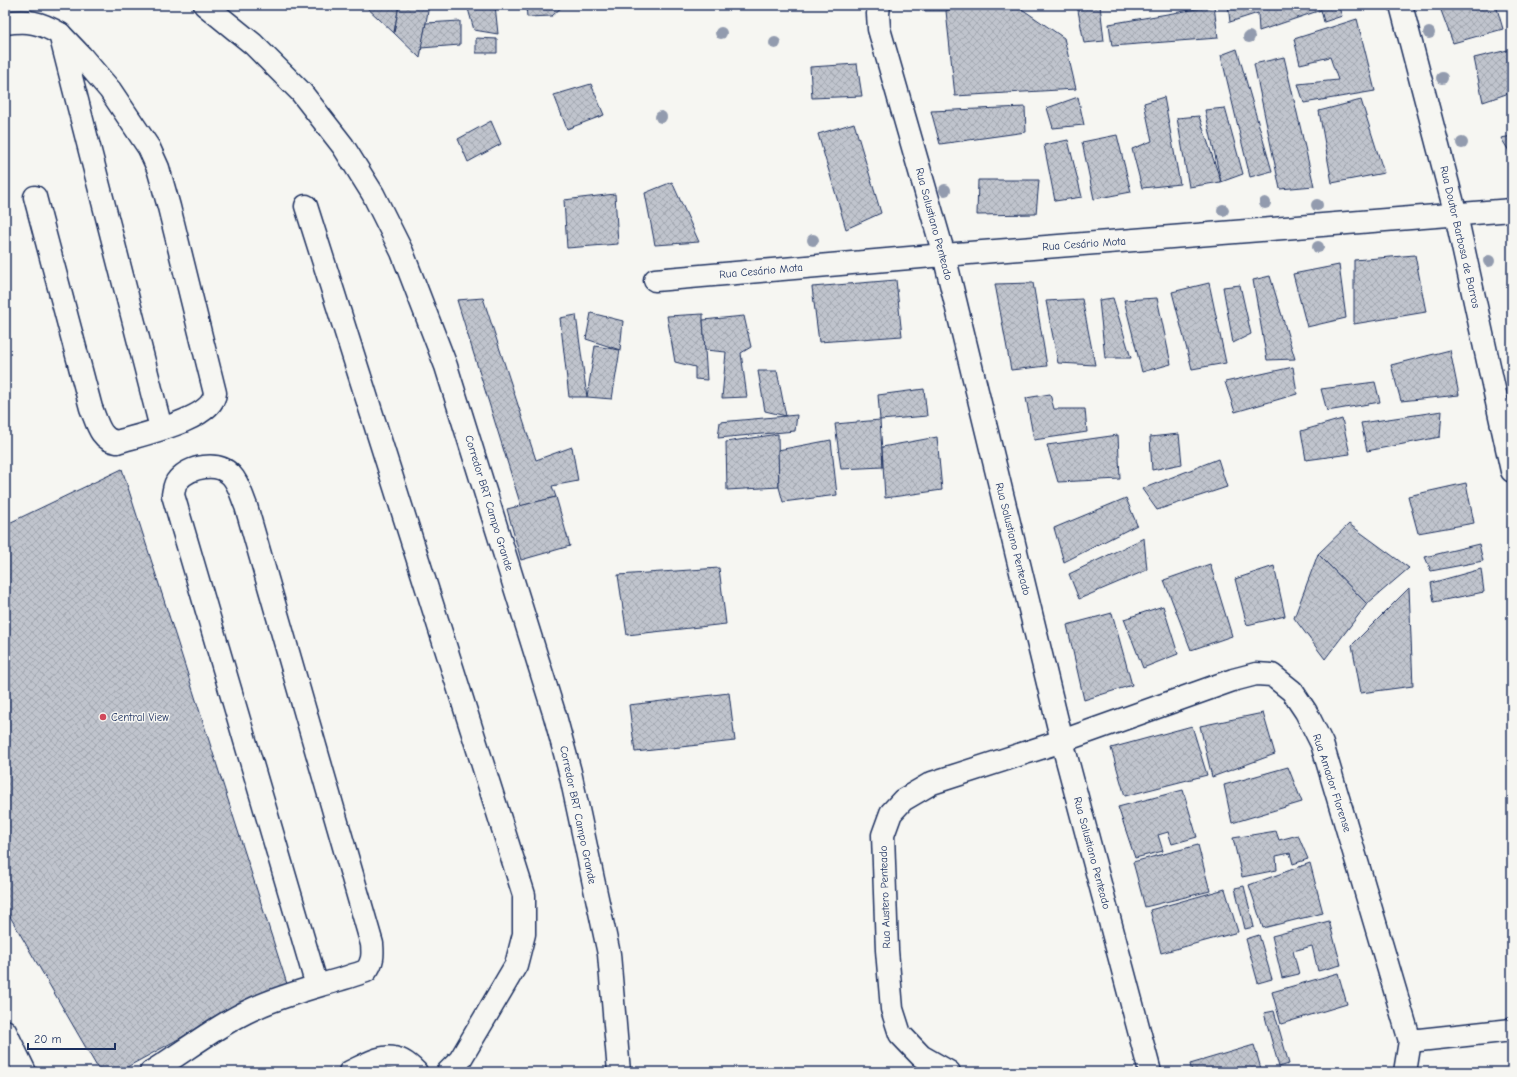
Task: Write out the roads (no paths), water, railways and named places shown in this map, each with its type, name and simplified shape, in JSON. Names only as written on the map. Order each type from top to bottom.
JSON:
[{"type":"street","name":"Corredor BRT Campo Grande","points":[[206,5],[253,44],[301,92],[344,146],[373,194],[402,252],[446,366],[559,730],[570,772],[609,954],[619,1072]]},
{"type":"street","name":"Rua Salustiano Penteado","points":[[879,5],[879,29],[944,255],[1062,741],[1150,1072]]},
{"type":"street","name":"Rua Doutor Barbosa de Barros","points":[[1401,5],[1456,216],[1512,471]]},
{"type":"street","points":[[5,23],[19,21],[44,25],[60,34],[110,90],[149,148],[158,168],[169,207],[215,393],[213,402],[200,413],[184,422],[117,442],[110,441],[102,434],[91,408],[35,197]]},
{"type":"street","points":[[60,34],[161,428]]},
{"type":"street","points":[[306,206],[524,895],[524,934],[516,965],[460,1060],[448,1072]]},
{"type":"street","name":"Rua Cesário Mota","points":[[655,280],[944,255],[1456,216],[1512,210]]},
{"type":"street","points":[[151,1072],[230,1021],[255,1008],[317,986],[366,971],[372,961],[373,954],[372,944],[246,506],[232,476],[215,467],[200,468],[189,472],[178,480],[175,485],[173,495],[317,986]]},
{"type":"street","name":"Rua Amador Florense","points":[[1062,741],[1233,680],[1256,674],[1272,675],[1292,691],[1306,712],[1322,744],[1410,1041],[1405,1072]]},
{"type":"street","name":"Rua Austero Penteado","points":[[949,1072],[921,1056],[900,1034],[892,1009],[887,950],[883,835],[891,812],[902,800],[932,783],[1062,741]]},
{"type":"street","points":[[1410,1041],[1512,1030]]},
{"type":"street","points":[[5,1031],[26,1072]]},
{"type":"street","points":[[350,1072],[377,1059],[393,1057],[403,1060],[416,1072]]},
{"type":"place","name":"Central View","points":[[103,717]]}]
